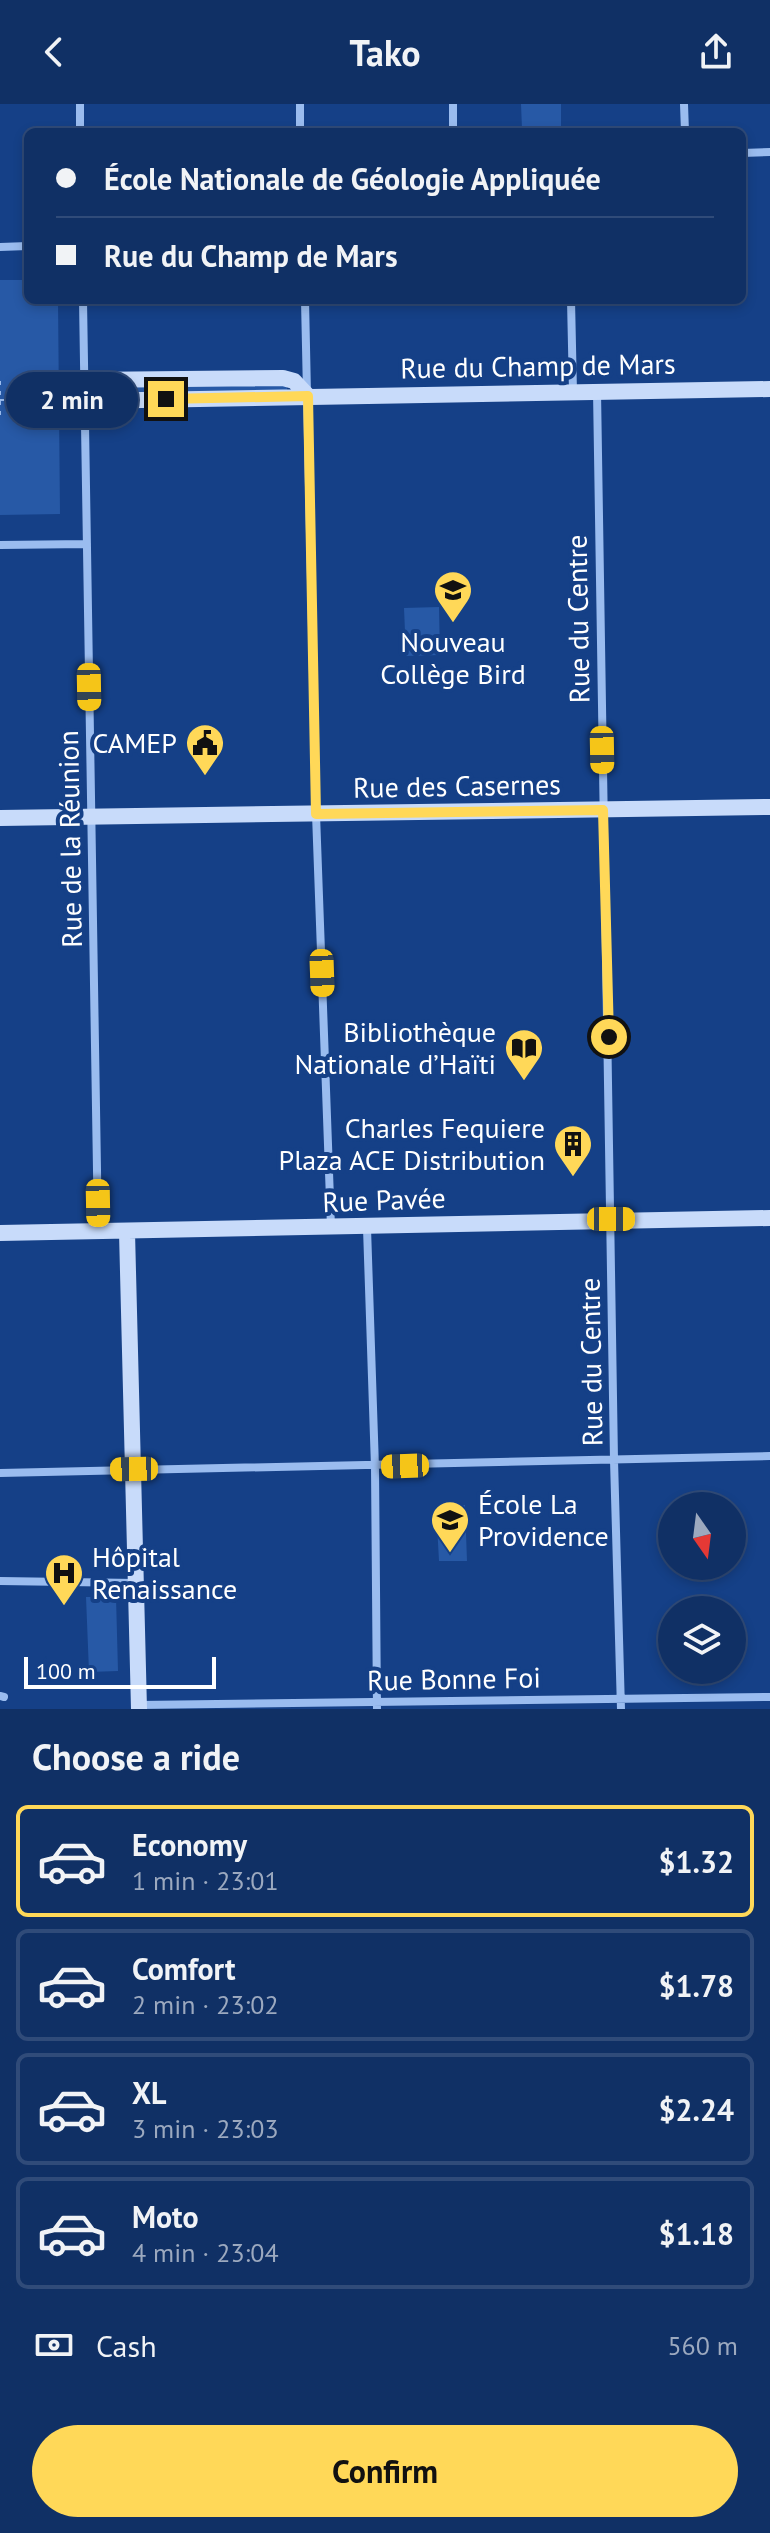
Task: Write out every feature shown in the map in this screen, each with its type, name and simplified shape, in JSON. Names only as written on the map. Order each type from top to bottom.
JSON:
[{"type":"main road","name":"Rue du Champ de Mars","points":[[84,380],[283,378],[294,381],[308,396]]},
{"type":"main road","name":"Rue du Champ de Mars","points":[[85,401],[770,389]]},
{"type":"main road","name":"Rue des Casernes","points":[[0,818],[770,807]]},
{"type":"main road","name":"Rue Pavée","points":[[0,1233],[770,1218]]},
{"type":"main road","points":[[127,1232],[139,1707]]},
{"type":"street","points":[[80,104],[80,128]]},
{"type":"street","points":[[300,104],[300,128]]},
{"type":"street","points":[[453,104],[453,128]]},
{"type":"street","points":[[684,104],[685,128]]},
{"type":"street","points":[[746,153],[770,152]]},
{"type":"street","points":[[0,247],[24,246]]},
{"type":"street","name":"Rue de la Réunion","points":[[83,304],[98,1233]]},
{"type":"street","points":[[305,304],[316,814],[331,1228]]},
{"type":"street","points":[[571,304],[573,392]]},
{"type":"street","name":"Rue du Centre","points":[[597,391],[614,1460],[621,1704]]},
{"type":"street","points":[[0,545],[87,544]]},
{"type":"street","points":[[367,1228],[375,1467],[377,1706]]},
{"type":"street","points":[[0,1473],[770,1456]]},
{"type":"street","points":[[0,1581],[136,1583]]},
{"type":"street","name":"Rue Bonne Foi","points":[[139,1707],[621,1704],[770,1697]]},
{"type":"path","points":[[0,381],[0,420]]},
{"type":"path","points":[[1,400],[61,400]]},
{"type":"shaded area","points":[[521,104],[561,104],[561,128],[522,128]]},
{"type":"shaded area","points":[[0,280],[24,280],[24,304],[58,304],[60,514],[0,515]]},
{"type":"shaded area","points":[[287,385],[287,390],[113,394],[110,390],[113,387]]},
{"type":"shaded area","points":[[439,607],[440,655],[406,656],[404,608]]},
{"type":"shaded area","points":[[465,1505],[467,1561],[439,1561],[436,1506]]},
{"type":"shaded area","points":[[86,1597],[116,1597],[118,1671],[89,1672]]},
{"type":"place","name":"Nouveau Collège Bird","points":[[453,624]]},
{"type":"place","name":"CAMEP","points":[[205,777]]},
{"type":"place","name":"Bibliothèque Nationale d’Haïti","points":[[524,1082]]},
{"type":"place","name":"Charles Fequiere Plaza ACE Distribution","points":[[573,1178]]},
{"type":"place","name":"École La Providence","points":[[450,1554]]},
{"type":"place","name":"Hôpital Renaissance","points":[[64,1607]]},
{"type":"route","points":[[166,399],[308,396],[316,814],[603,810],[609,1037]]}]
